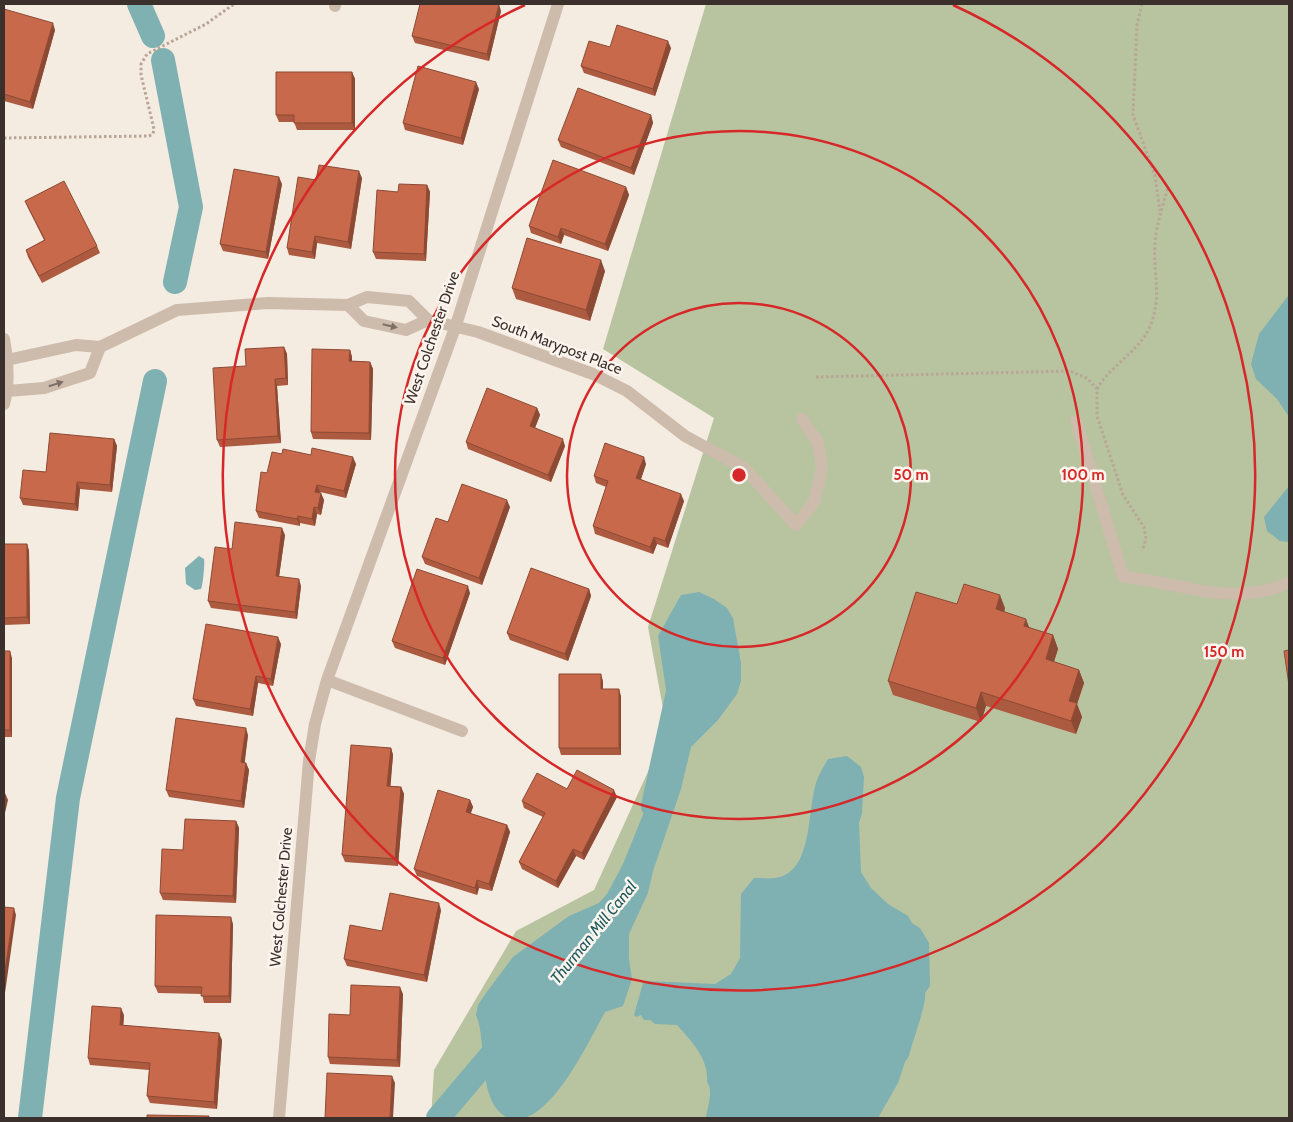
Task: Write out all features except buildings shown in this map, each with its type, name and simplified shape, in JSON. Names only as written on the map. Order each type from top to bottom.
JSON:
[{"type":"street","name":"West Colchester Drive","points":[[279,1118],[309,761],[315,724],[327,680],[456,325],[558,4]]},
{"type":"street","points":[[8,360],[76,345],[100,347],[177,310],[268,303],[348,305],[367,297],[409,301],[428,320],[406,330],[364,321],[348,305]]},
{"type":"street","name":"South Marypost Place","points":[[428,320],[456,325],[593,374],[628,391],[685,436],[744,468],[796,525],[814,502],[822,469],[818,442],[802,419]]},
{"type":"street","points":[[4,339],[8,360],[8,391],[4,404]]},
{"type":"street","points":[[8,391],[44,388],[90,373],[100,347]]},
{"type":"street","points":[[1076,421],[1123,576],[1218,594],[1246,595],[1275,589],[1289,583]]},
{"type":"street","points":[[327,680],[462,731]]},
{"type":"path","points":[[4,138],[149,136],[153,134],[154,129],[141,75],[141,64],[147,54],[206,24],[234,4]]},
{"type":"path","points":[[1142,4],[1137,25],[1133,115],[1154,176],[1160,212]]},
{"type":"path","points":[[1097,389],[1131,352],[1151,326],[1158,304],[1155,243],[1160,212],[1168,187]]},
{"type":"path","points":[[816,377],[1070,371],[1088,379],[1097,389],[1097,416],[1123,495],[1138,514],[1144,527],[1146,539],[1142,551]]},
{"type":"green space","points":[[706,4],[1289,4],[1289,1118],[431,1118],[434,1070],[516,931],[594,890],[667,730],[648,627],[714,418],[603,349]]},
{"type":"water","points":[[1289,289],[1289,417],[1277,399],[1256,379],[1251,364],[1259,334],[1288,296]]},
{"type":"water","points":[[1289,486],[1289,542],[1280,541],[1267,531],[1264,517]]},
{"type":"water","points":[[199,556],[204,559],[203,579],[201,589],[195,590],[186,584],[185,568]]},
{"type":"water","points":[[699,592],[727,608],[733,618],[741,663],[741,681],[737,694],[718,720],[691,747],[681,789],[653,871],[648,893],[629,934],[629,959],[632,979],[623,1006],[605,1012],[571,1072],[548,1102],[536,1112],[524,1118],[508,1118],[498,1110],[491,1099],[487,1086],[480,1027],[476,1015],[478,1005],[513,957],[569,916],[599,903],[607,894],[623,864],[668,753],[671,723],[658,636],[681,595]]},
{"type":"water","points":[[847,756],[861,767],[864,777],[862,813],[859,823],[861,872],[871,888],[888,904],[908,916],[912,923],[920,928],[929,943],[930,986],[925,993],[922,1014],[909,1056],[898,1083],[878,1118],[706,1118],[710,1090],[702,1058],[694,1044],[677,1025],[655,1024],[650,1020],[644,1020],[641,1015],[636,1017],[634,1015],[643,983],[645,981],[715,984],[731,974],[740,958],[741,894],[754,878],[778,878],[793,869],[800,859],[804,848],[816,783],[819,776],[828,759]]},
{"type":"waterway","points":[[139,4],[153,36]]},
{"type":"waterway","points":[[163,60],[191,207],[175,282]]},
{"type":"waterway","points":[[30,1118],[68,798],[155,381]]},
{"type":"waterway","name":"Thurman Mill Canal","points":[[653,806],[678,692]]},
{"type":"waterway","name":"Thurman Mill Canal","points":[[438,1118],[505,1039]]}]
